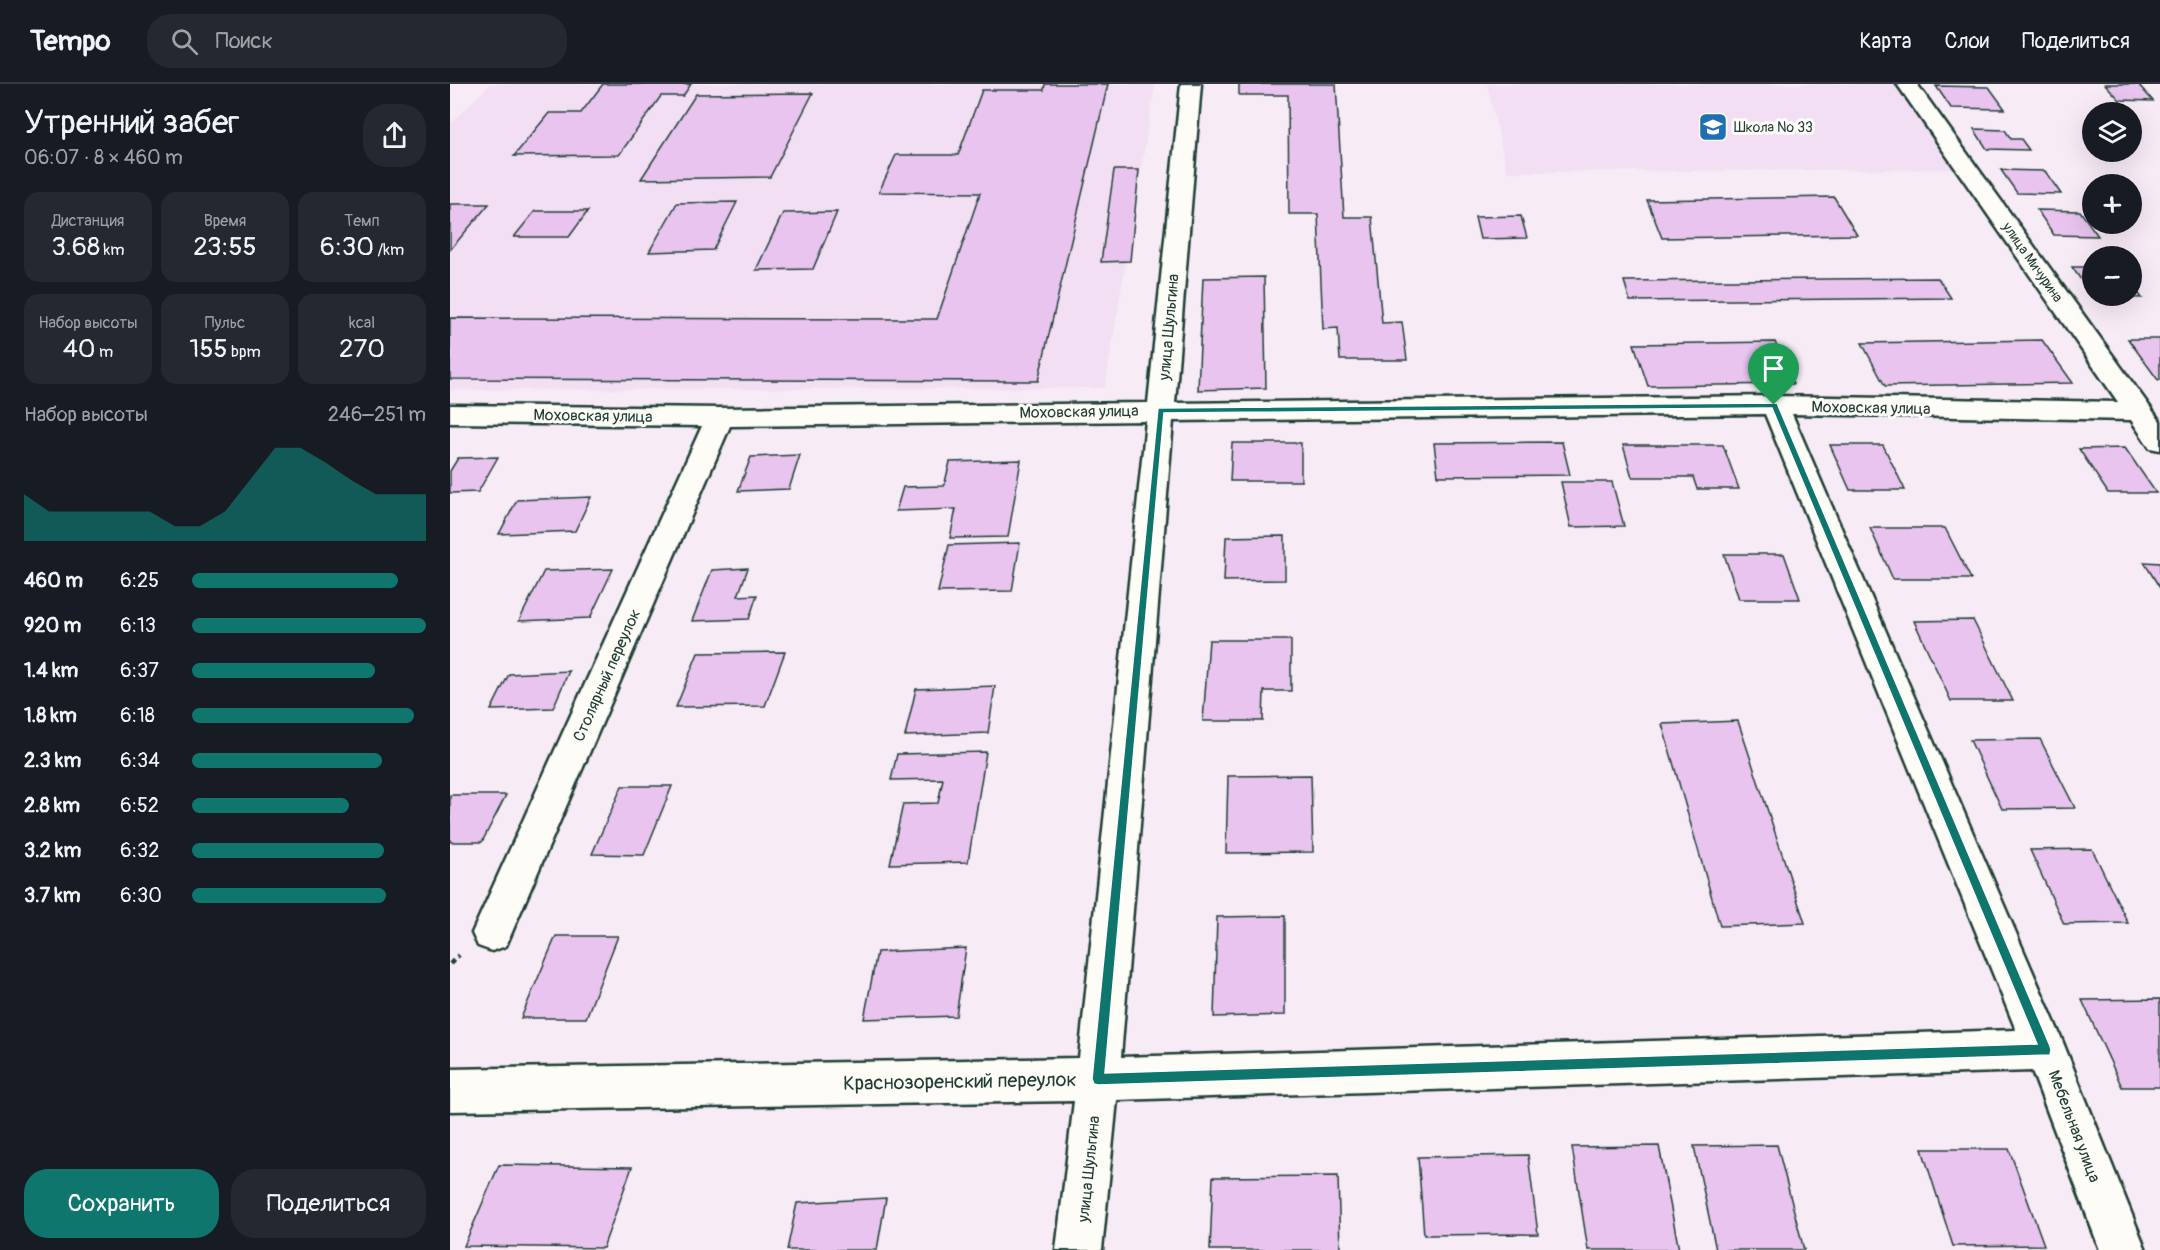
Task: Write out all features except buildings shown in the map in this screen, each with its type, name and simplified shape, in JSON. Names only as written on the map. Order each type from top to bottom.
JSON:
[{"type":"street","name":"улица Шульгина","points":[[1079,1250],[1098,1079],[1191,84]]},
{"type":"street","name":"улица Мичурина","points":[[1907,84],[2160,441]]},
{"type":"street","name":"Моховская улица","points":[[450,414],[720,417],[1160,410],[1774,405],[2139,411]]},
{"type":"street","name":"Мебельная улица","points":[[1774,405],[2045,1050],[2123,1250]]},
{"type":"street","name":"Столярный переулок","points":[[492,933],[720,417]]},
{"type":"street","name":"Краснозоренский переулок","points":[[450,1089],[1098,1079],[2045,1050]]},
{"type":"shaded area","points":[[490,84],[1155,84],[1105,388],[450,390],[450,124]]},
{"type":"shaded area","name":"Школа № 33","points":[[1487,84],[1899,84],[1960,169],[1507,172]]},
{"type":"place","name":"Школа № 33","points":[[1713,127]]},
{"type":"route","points":[[1774,405],[2045,1050],[1098,1079],[1160,410],[1774,405]]}]
